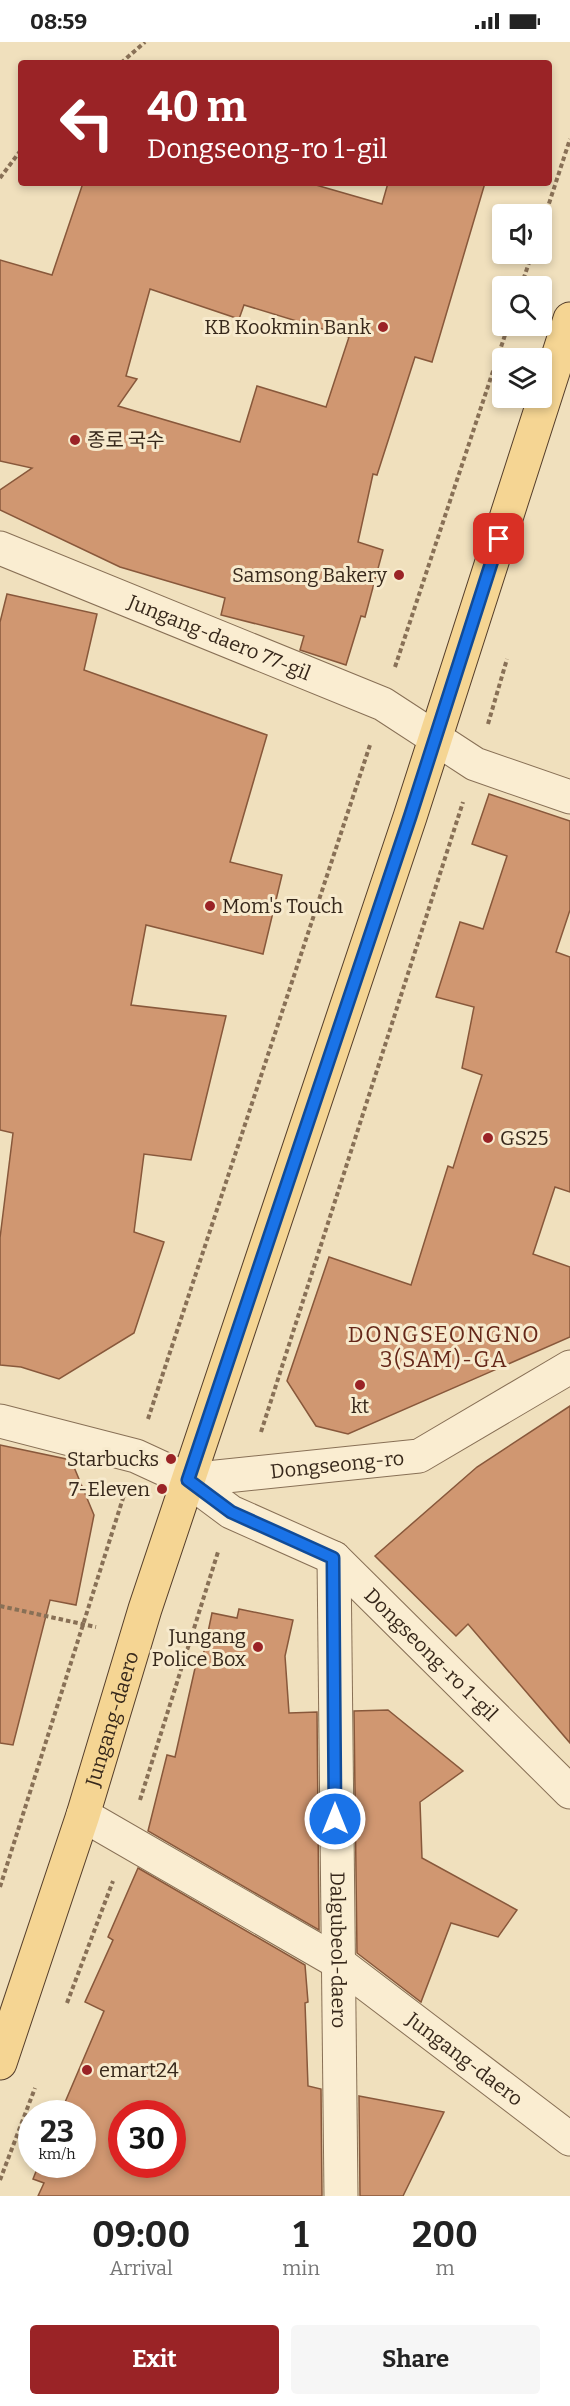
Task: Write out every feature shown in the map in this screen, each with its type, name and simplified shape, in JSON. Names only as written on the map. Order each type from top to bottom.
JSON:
[{"type":"main road","name":"Jungang-daero","points":[[0,2063],[83,1815],[188,1480],[410,817],[434,736],[570,319]]},
{"type":"street","name":"Jungang-daero 77-gil","points":[[0,548],[383,704],[434,736]]},
{"type":"street","points":[[434,736],[475,764],[570,797]]},
{"type":"street","name":"Dongseong-ro","points":[[188,1480],[420,1456],[570,1367]]},
{"type":"street","name":"Dongseong-ro 1-gil","points":[[0,1422],[136,1456],[188,1480],[231,1512],[333,1558],[570,1792]]},
{"type":"street","name":"Dalgubeol-daero","points":[[333,1558],[336,1961],[341,2196]]},
{"type":"street","name":"Jungang-daero","points":[[83,1815],[336,1961],[570,2139]]},
{"type":"path","points":[[124,60],[145,42]]},
{"type":"path","points":[[549,204],[570,139]]},
{"type":"path","points":[[0,178],[18,154]]},
{"type":"path","points":[[0,1887],[136,1456],[505,336]]},
{"type":"path","points":[[247,1473],[509,653]]},
{"type":"path","points":[[66,2006],[127,1842],[231,1512]]},
{"type":"path","points":[[0,1606],[84,1623],[137,1639]]},
{"type":"path","points":[[0,2180],[37,2082]]},
{"type":"building","points":[[82,186],[319,186],[382,204],[387,186],[484,186],[432,362],[415,357],[377,475],[373,474],[358,542],[383,550],[365,617],[361,616],[346,665],[300,650],[304,636],[221,615],[225,598],[120,567],[0,510],[0,490],[32,468],[0,461],[0,260],[52,275]],"holes":[[[150,289],[239,319],[244,305],[349,337],[326,407],[257,386],[240,442],[118,406],[137,379],[126,376]]]},
{"type":"building","points":[[7,594],[97,614],[84,670],[267,735],[230,862],[282,875],[263,954],[146,925],[131,1005],[226,1016],[191,1160],[144,1154],[134,1232],[164,1242],[134,1333],[59,1379],[21,1367],[0,1365],[0,1238],[13,1133],[0,1130],[0,622]]},
{"type":"building","points":[[489,794],[570,821],[570,910],[556,952],[570,957],[570,1192],[555,1187],[533,1254],[570,1267],[570,1337],[348,1434],[316,1426],[287,1381],[329,1257],[411,1285],[448,1166],[453,1168],[482,1075],[462,1068],[474,1007],[436,997],[460,922],[483,929],[507,856],[472,844]]},
{"type":"building","points":[[570,1406],[570,1743],[468,1624],[456,1636],[375,1556],[477,1467]]},
{"type":"building","points":[[0,1445],[71,1460],[94,1515],[76,1605],[50,1600],[13,1745],[0,1743]]},
{"type":"building","points":[[239,1609],[293,1620],[285,1656],[289,1713],[317,1712],[319,1930],[148,1831],[167,1755],[175,1757],[198,1655],[203,1656],[212,1613],[237,1618]]},
{"type":"building","points":[[388,1710],[463,1771],[420,1802],[422,1858],[517,1910],[498,1937],[451,1923],[421,2002],[357,1953],[354,1711]]},
{"type":"building","points":[[138,1868],[305,1965],[308,2002],[305,2003],[308,2086],[321,2089],[322,2196],[38,2196],[44,2183],[33,2178],[96,2178],[96,2100],[66,2100],[104,2011],[85,2002],[113,1940],[108,1937]]},
{"type":"building","points":[[359,2096],[444,2112],[403,2196],[360,2196]]},
{"type":"place","name":"KB Kookmin Bank","points":[[383,327]]},
{"type":"place","name":"종로 국수","points":[[75,440]]},
{"type":"place","name":"Samsong Bakery","points":[[399,575]]},
{"type":"place","name":"Mom's Touch","points":[[210,906]]},
{"type":"place","name":"GS25","points":[[488,1138]]},
{"type":"place","name":"kt","points":[[360,1385]]},
{"type":"place","name":"Starbucks","points":[[171,1459]]},
{"type":"place","name":"7-Eleven","points":[[162,1489]]},
{"type":"place","name":"Jungang Police Box","points":[[258,1647]]},
{"type":"place","name":"emart24","points":[[87,2070]]},
{"type":"district","name":"DONGSEONGNO 3(SAM)-GA","points":[[444,1346]]},
{"type":"route","points":[[335,1819],[333,1558],[231,1512],[188,1480],[410,817],[434,736],[499,539]]}]
